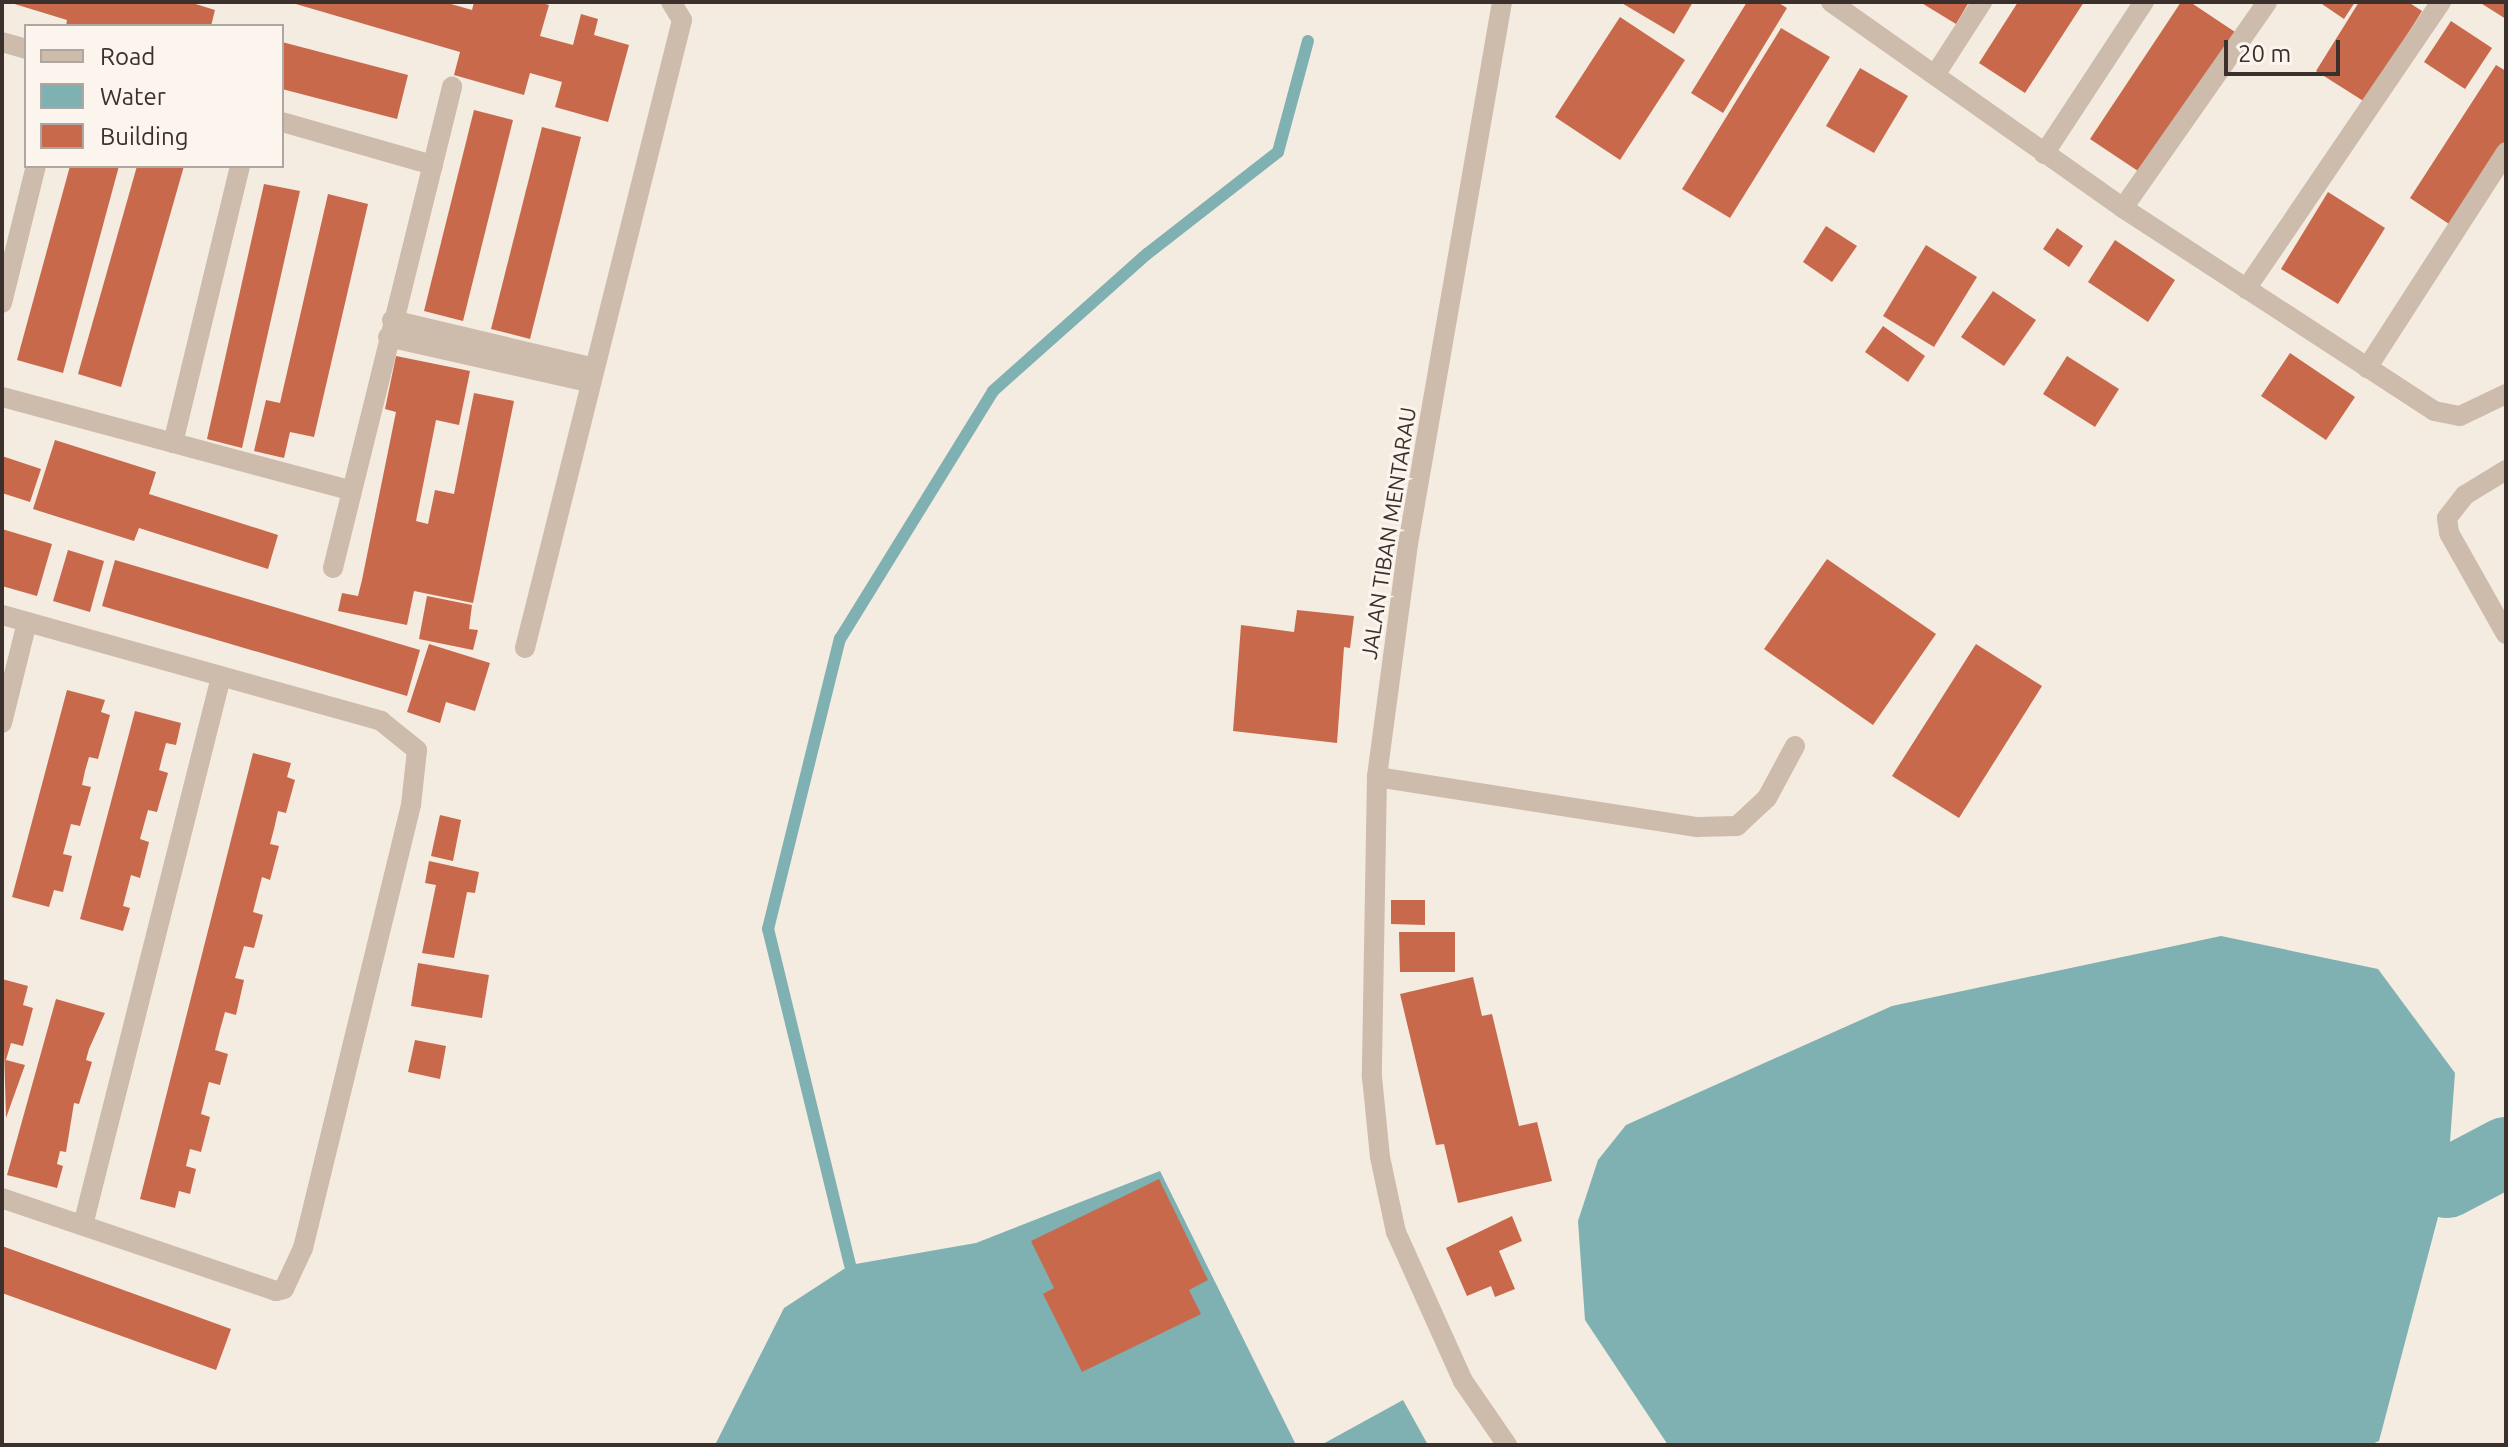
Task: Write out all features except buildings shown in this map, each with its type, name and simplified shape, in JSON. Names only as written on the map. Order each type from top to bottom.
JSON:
[{"type":"street","points":[[525,648],[590,375],[682,20],[671,2]]},
{"type":"street","name":"JALAN TIBAN MENTARAU","points":[[1502,2],[1408,544],[1377,777],[1372,1077],[1380,1157],[1396,1232],[1463,1381],[1507,1445]]},
{"type":"street","points":[[1831,2],[2123,208],[2367,368],[2446,415],[2470,413],[2506,394]]},
{"type":"street","points":[[1935,75],[1982,2]]},
{"type":"street","points":[[2044,154],[2144,2]]},
{"type":"street","points":[[2123,208],[2267,2]]},
{"type":"street","points":[[2246,289],[2441,2]]},
{"type":"street","points":[[2,42],[24,48]]},
{"type":"street","points":[[333,568],[452,87]]},
{"type":"street","points":[[284,123],[433,165]]},
{"type":"street","points":[[2367,368],[2506,152]]},
{"type":"street","points":[[2,303],[36,168]]},
{"type":"street","points":[[173,443],[240,168]]},
{"type":"street","points":[[390,328],[590,375]]},
{"type":"street","points":[[2,397],[352,491]]},
{"type":"street","points":[[2506,470],[2465,495],[2447,518],[2449,533],[2506,634]]},
{"type":"street","points":[[2,615],[381,721],[417,750],[411,805],[303,1248],[289,1283],[276,1291],[2,1198]]},
{"type":"street","points":[[2,723],[27,622]]},
{"type":"street","points":[[83,1225],[221,677]]},
{"type":"street","points":[[1377,777],[1697,827],[1737,826],[1767,798],[1795,746]]},
{"type":"water","points":[[2221,936],[2378,969],[2455,1073],[2447,1183],[2379,1441],[2370,1445],[1668,1445],[1585,1320],[1578,1221],[1598,1160],[1626,1125],[1892,1006]]},
{"type":"water","points":[[1160,1171],[1296,1445],[715,1445],[784,1308],[850,1265],[976,1243]]},
{"type":"water","points":[[1403,1400],[1428,1445],[1321,1445]]},
{"type":"waterway","points":[[850,1265],[768,929],[840,639],[993,391],[1147,254],[1278,152],[1308,41]]},
{"type":"waterway","points":[[2447,1183],[2506,1152]]}]
